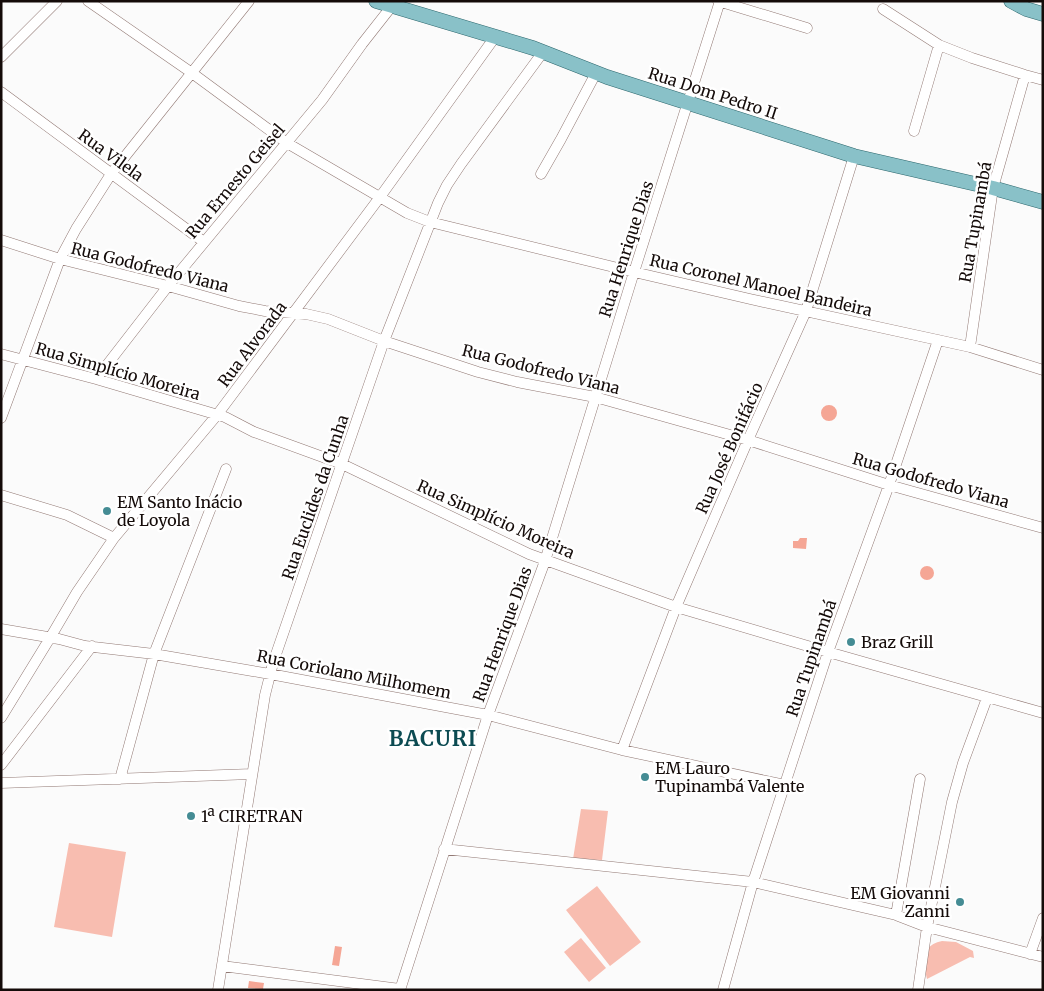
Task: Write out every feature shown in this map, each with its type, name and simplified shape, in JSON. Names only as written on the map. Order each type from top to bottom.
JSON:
[{"type":"main road","name":"Rua Dom Pedro II","points":[[376,1],[394,3],[538,50],[596,73],[688,104],[854,156],[993,188],[1043,202]]},
{"type":"main road","points":[[1011,1],[1026,9],[1043,14]]},
{"type":"street","points":[[1,57],[57,1]]},
{"type":"street","name":"Rua Coronel Manoel Bandeira","points":[[88,1],[192,73],[287,143],[407,213],[430,222],[750,299],[970,347],[1043,370]]},
{"type":"street","points":[[1,418],[60,259],[83,217],[111,174],[249,1]]},
{"type":"street","points":[[719,2],[807,28]]},
{"type":"street","name":"Rua Henrique Dias","points":[[400,990],[488,715],[545,561],[719,2]]},
{"type":"street","name":"Rua Ernesto Geisel","points":[[96,379],[168,286],[322,100],[394,3]]},
{"type":"street","points":[[883,9],[939,45],[972,58],[1043,80]]},
{"type":"street","name":"Rua Alvorada","points":[[1,718],[55,638],[77,592],[114,538],[221,416],[294,313],[384,200],[500,38]]},
{"type":"street","points":[[914,131],[939,45]]},
{"type":"street","name":"Rua Euclides da Cunha","points":[[218,990],[265,695],[270,674],[384,341],[430,222],[447,185],[538,50]]},
{"type":"street","points":[[541,174],[596,73]]},
{"type":"street","name":"Rua Tupinambá","points":[[970,347],[993,188],[1024,75]]},
{"type":"street","name":"Rua Vilela","points":[[1,92],[204,242]]},
{"type":"street","name":"Rua José Bonifácio","points":[[622,750],[676,607],[806,311],[854,156]]},
{"type":"street","name":"Rua Godofredo Viana","points":[[1,240],[60,259],[239,306],[265,311],[306,314],[328,319],[384,341],[478,372],[517,382],[595,397],[748,440],[889,485],[1043,528]]},
{"type":"street","name":"Rua Tupinambá","points":[[723,990],[753,882],[828,652],[889,485],[938,340]]},
{"type":"street","name":"Rua Simplício Moreira","points":[[1,354],[96,379],[221,416],[254,432],[342,464],[545,561],[676,607],[1043,713]]},
{"type":"street","points":[[120,779],[154,654],[226,470]]},
{"type":"street","points":[[1,495],[67,515],[114,538]]},
{"type":"street","name":"Rua Coriolano Milhomem","points":[[1,629],[89,646],[154,654],[270,674],[488,715],[622,750],[785,785]]},
{"type":"street","points":[[1,765],[89,646]]},
{"type":"street","points":[[918,990],[927,927],[943,841],[957,781],[987,698]]},
{"type":"street","points":[[1,783],[252,774]]},
{"type":"street","points":[[896,915],[920,779]]},
{"type":"street","points":[[444,849],[753,882],[896,915],[927,927],[1043,957]]},
{"type":"street","points":[[1030,954],[1043,918]]},
{"type":"street","points":[[222,966],[400,990]]},
{"type":"shaded area","points":[[829,405],[835,407],[837,413],[835,419],[829,421],[823,419],[821,413],[823,407]]},
{"type":"shaded area","points":[[800,538],[807,538],[806,549],[793,548],[793,541],[798,541]]},
{"type":"shaded area","points":[[927,566],[932,568],[934,573],[932,578],[927,580],[922,578],[920,573],[922,568]]},
{"type":"shaded area","points":[[581,809],[608,811],[602,860],[573,859]]},
{"type":"shaded area","points":[[69,843],[126,852],[112,937],[54,927]]},
{"type":"shaded area","points":[[597,886],[641,942],[610,966],[566,910]]},
{"type":"shaded area","points":[[581,938],[606,968],[589,982],[564,952]]},
{"type":"shaded area","points":[[942,941],[956,942],[973,951],[974,958],[970,957],[927,979],[925,955],[930,947]]},
{"type":"shaded area","points":[[335,946],[342,947],[339,966],[332,965]]},
{"type":"shaded area","points":[[249,981],[264,983],[263,989],[248,988]]},
{"type":"place","name":"EM Santo Inácio de Loyola","points":[[107,511]]},
{"type":"place","name":"Braz Grill","points":[[851,642]]},
{"type":"place","name":"EM Lauro Tupinambá Valente","points":[[645,777]]},
{"type":"place","name":"1ª CIRETRAN","points":[[191,816]]},
{"type":"place","name":"EM Giovanni Zanni","points":[[960,902]]},
{"type":"district","name":"BACURI","points":[[433,739]]}]
